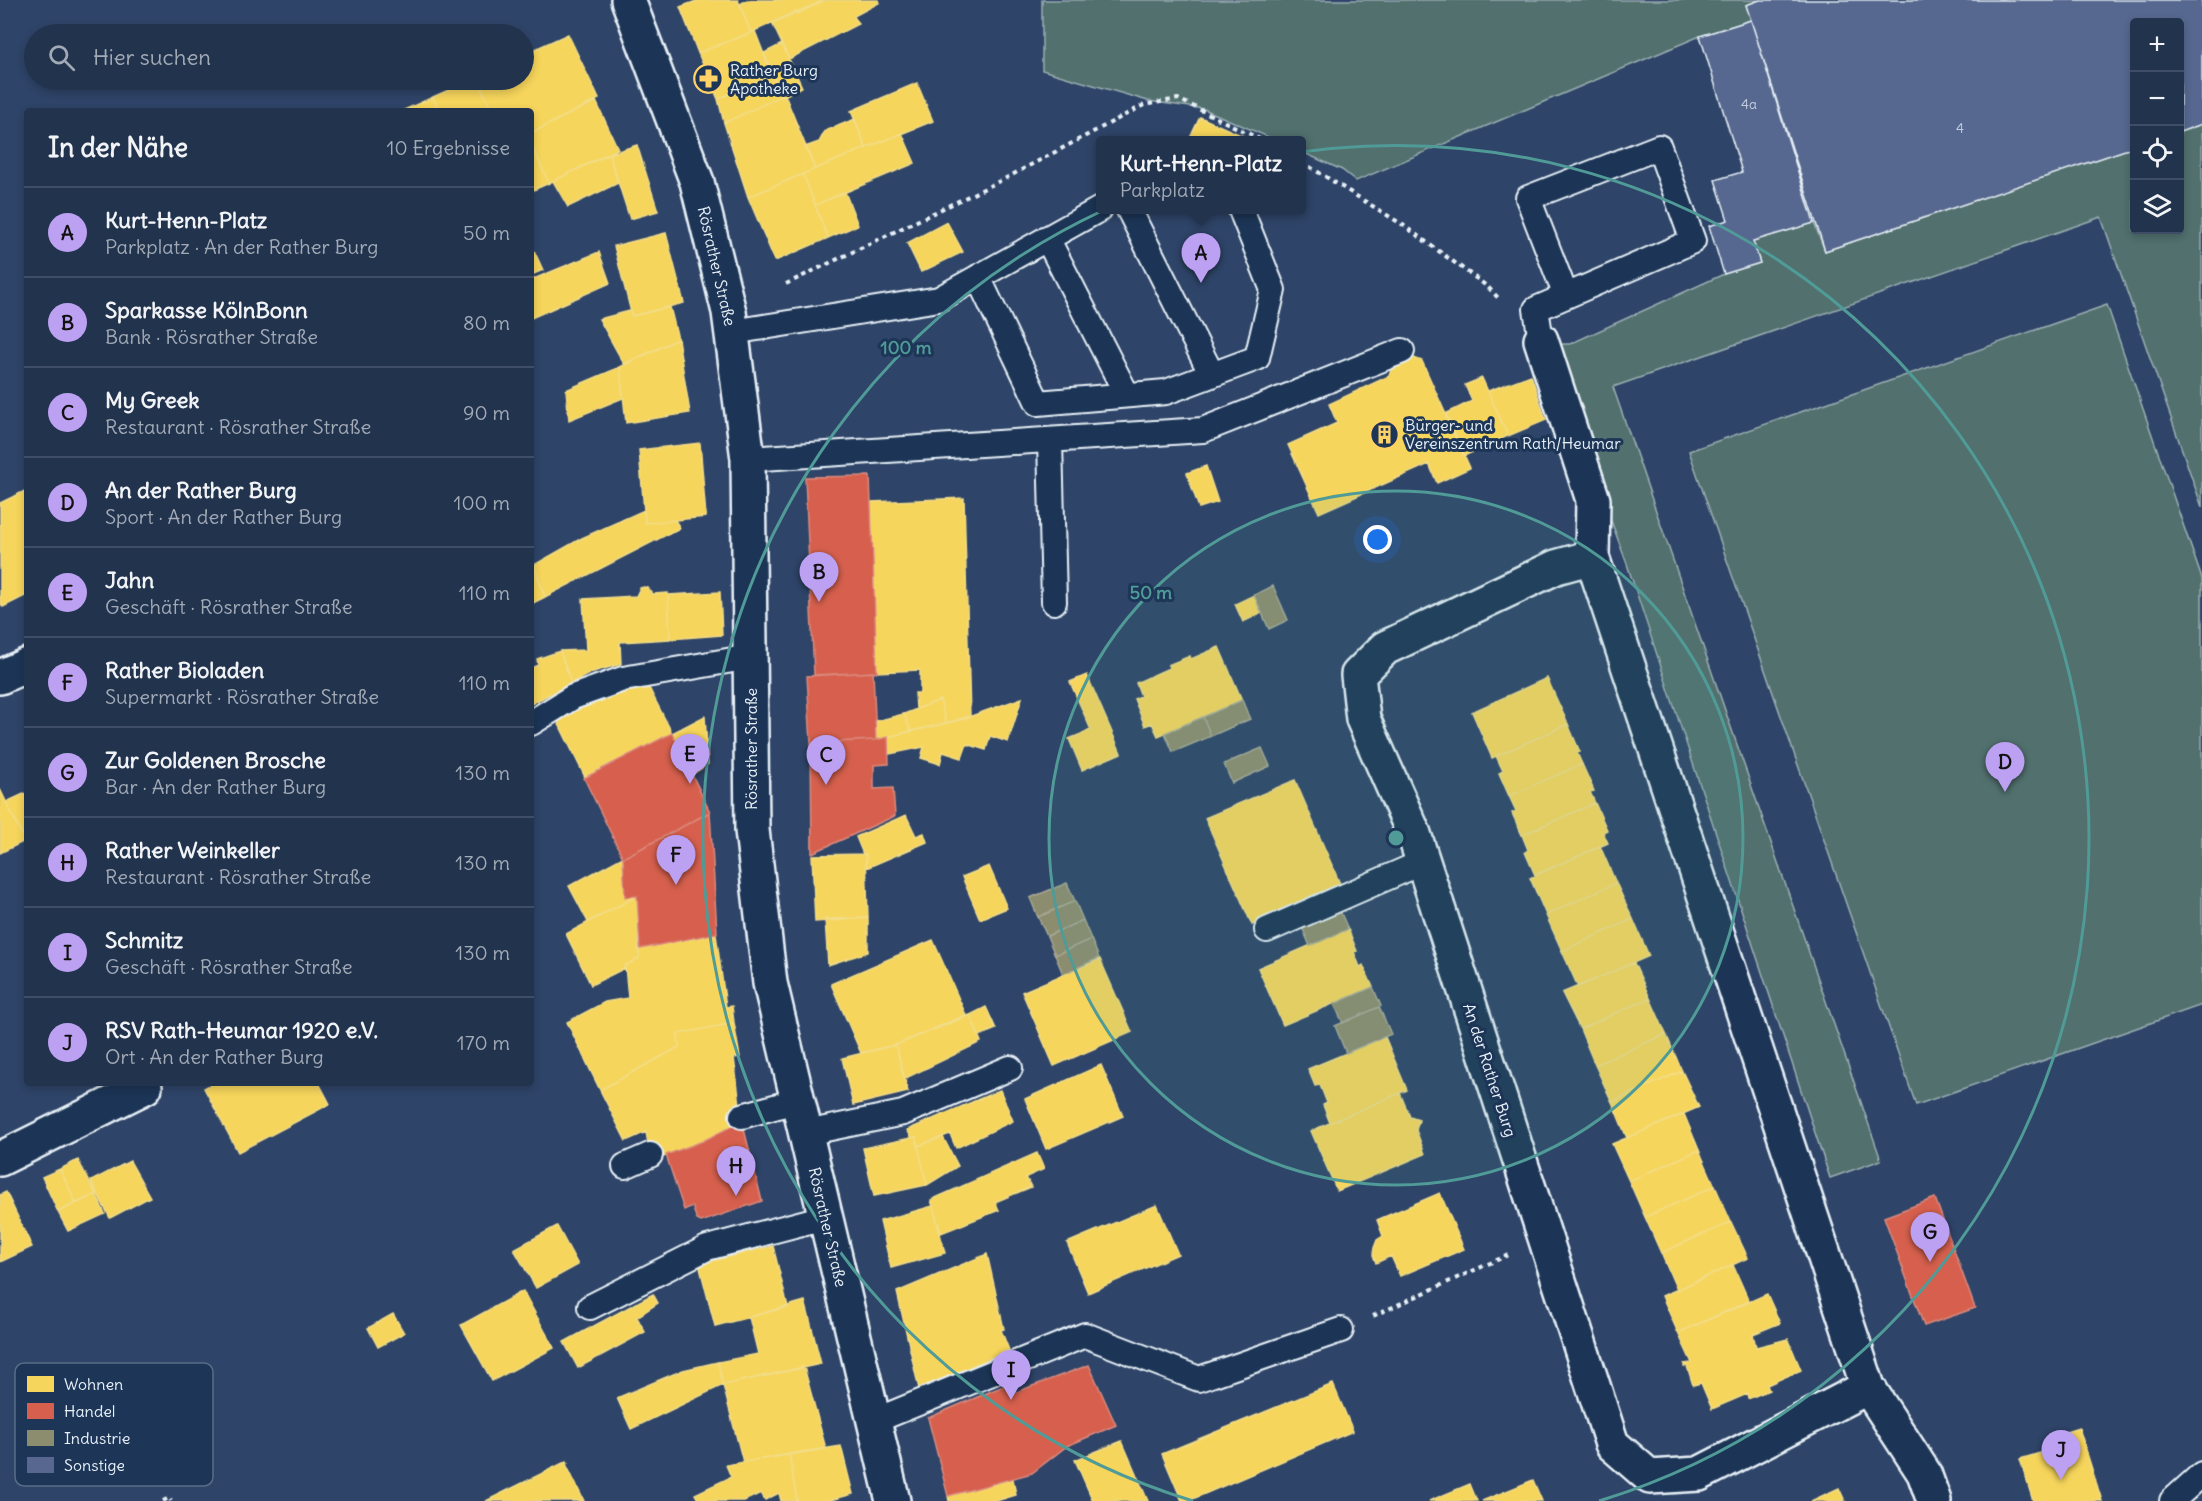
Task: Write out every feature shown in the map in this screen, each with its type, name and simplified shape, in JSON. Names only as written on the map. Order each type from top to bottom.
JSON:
[{"type":"street","name":"Rösrather Straße","points":[[628,0],[697,183],[730,322],[748,459],[752,830],[770,983],[893,1501]]},
{"type":"street","points":[[1541,340],[1593,500],[1592,557],[1868,1387],[1924,1473],[1934,1501]]},
{"type":"street","name":"An der Rather Burg","points":[[1592,557],[1556,567],[1385,648],[1358,675],[1363,719],[1396,791],[1423,862],[1612,1444],[1650,1477],[1693,1487],[1868,1387]]},
{"type":"street","points":[[0,677],[24,666]]},
{"type":"street","points":[[0,1159],[144,1086]]},
{"type":"lane","points":[[1541,340],[1536,309],[1693,241],[1659,147],[1528,198],[1566,296]]},
{"type":"lane","points":[[730,322],[939,299],[1096,211]]},
{"type":"lane","points":[[1131,214],[1212,375]]},
{"type":"lane","points":[[978,277],[1038,403],[1166,392],[1257,358],[1273,290],[1243,214]]},
{"type":"lane","points":[[1047,238],[1127,395]]},
{"type":"lane","points":[[748,459],[1203,430],[1402,351]]},
{"type":"lane","points":[[1050,440],[1053,602]]},
{"type":"lane","points":[[534,721],[573,697],[623,679],[750,657]]},
{"type":"lane","points":[[1267,930],[1423,862]]},
{"type":"lane","points":[[806,1133],[903,1113],[1010,1068]]},
{"type":"lane","points":[[742,1116],[798,1100]]},
{"type":"lane","points":[[625,1166],[650,1155]]},
{"type":"lane","points":[[590,1307],[707,1248],[825,1216]]},
{"type":"lane","points":[[873,1421],[1085,1335],[1199,1379],[1341,1330]]},
{"type":"lane","points":[[2172,1501],[2202,1474]]},
{"type":"path","points":[[730,322],[1144,105],[1178,99],[1252,136]]},
{"type":"path","points":[[1306,164],[1403,225],[1488,287],[1541,340]]},
{"type":"path","points":[[1341,1330],[1545,1239]]},
{"type":"path","points":[[163,1501],[169,1498],[171,1501]]},
{"type":"green space","points":[[1042,0],[1760,0],[1746,5],[1751,20],[1700,36],[1356,181],[1342,170],[1306,154],[1306,136],[1266,136],[1204,109],[1148,101],[1042,70]]},
{"type":"green space","points":[[2202,124],[2202,507],[2101,217],[1613,387],[1881,1160],[1830,1178],[1627,564],[1546,344],[1570,344],[1724,274],[1760,263],[1753,241],[1814,223],[1825,251],[2130,148],[2130,234],[2184,234],[2184,131]]},
{"type":"green space","points":[[2107,305],[2202,579],[2202,1005],[1916,1105],[1689,451]]},
{"type":"building: Wohnen","points":[[699,0],[738,0],[751,33],[698,53],[680,7]]},
{"type":"building: Wohnen","points":[[747,0],[825,0],[751,33],[740,4]]},
{"type":"building: Wohnen","points":[[825,0],[878,0],[879,3],[854,16],[858,24],[789,59],[772,23]]},
{"type":"building: Wohnen","points":[[755,31],[772,75],[718,99],[698,53]]},
{"type":"building: Wohnen","points":[[568,34],[599,99],[534,132],[534,108],[491,108],[483,90],[534,90],[534,49]]},
{"type":"building: Wohnen","points":[[782,44],[802,87],[782,97],[764,53]]},
{"type":"building: Wohnen","points":[[772,75],[781,96],[724,123],[718,99]]},
{"type":"building: Wohnen","points":[[917,83],[933,121],[866,148],[851,111]]},
{"type":"building: Wohnen","points":[[449,90],[483,90],[491,108],[438,108],[433,97]]},
{"type":"building: Wohnen","points":[[785,95],[815,169],[748,197],[724,123]]},
{"type":"building: Wohnen","points":[[433,97],[438,108],[409,108]]},
{"type":"building: Wohnen","points":[[596,101],[618,149],[549,183],[534,150],[534,132]]},
{"type":"building: Wohnen","points":[[1200,117],[1243,136],[1191,136]]},
{"type":"building: Wohnen","points":[[855,119],[866,148],[815,169],[805,147],[819,142],[825,131]]},
{"type":"building: Wohnen","points":[[902,133],[915,163],[815,205],[803,174]]},
{"type":"building: Wohnen","points":[[637,145],[658,211],[630,219],[609,154]]},
{"type":"building: Wohnen","points":[[534,150],[549,183],[534,190]]},
{"type":"building: Wohnen","points":[[609,154],[618,183],[568,207],[553,181]]},
{"type":"building: Wohnen","points":[[803,174],[828,238],[775,261],[748,197]]},
{"type":"building: Wohnen","points":[[845,192],[858,225],[828,238],[815,205]]},
{"type":"building: Wohnen","points":[[947,222],[963,252],[921,272],[907,243]]},
{"type":"building: Wohnen","points":[[666,233],[684,303],[632,316],[614,246]]},
{"type":"building: Wohnen","points":[[534,250],[543,270],[534,274]]},
{"type":"building: Wohnen","points":[[599,252],[610,283],[534,317],[534,279]]},
{"type":"building: Wohnen","points":[[670,307],[678,339],[624,364],[599,319],[630,311],[632,316]]},
{"type":"building: Wohnen","points":[[678,339],[690,413],[626,423],[620,367]]},
{"type":"building: Wohnen","name":"Bürger- und Vereinszentrum Rath/Heumar","points":[[1414,358],[1422,361],[1470,468],[1437,483],[1429,464],[1319,513],[1288,445],[1337,423],[1329,404],[1389,376],[1392,367]]},
{"type":"building: Wohnen","points":[[620,367],[623,398],[569,420],[566,390]]},
{"type":"building: Wohnen","points":[[1531,375],[1546,420],[1508,436],[1488,391]]},
{"type":"building: Wohnen","points":[[1482,378],[1508,436],[1464,456],[1445,414],[1472,401],[1465,385]]},
{"type":"building: Wohnen","points":[[700,443],[706,517],[645,523],[639,450]]},
{"type":"building: Wohnen","points":[[1206,466],[1218,502],[1199,508],[1187,473]]},
{"type":"building: Wohnen","points":[[24,491],[24,596],[3,607],[0,602],[0,503]]},
{"type":"building: Wohnen","points":[[964,498],[970,716],[946,723],[940,700],[916,709],[915,693],[920,693],[920,670],[877,672],[871,502]]},
{"type":"building: Wohnen","points":[[644,510],[645,523],[675,520],[680,528],[545,597],[534,565],[582,538]]},
{"type":"building: Wohnen","points":[[534,566],[545,597],[534,602]]},
{"type":"building: Wohnen","points":[[644,587],[653,594],[668,593],[670,639],[620,642],[621,664],[593,672],[571,683],[560,651],[586,650],[583,599],[636,596],[640,588]]},
{"type":"building: Wohnen","points":[[720,592],[722,635],[670,639],[668,595]]},
{"type":"building: Wohnen","points":[[1254,595],[1262,613],[1243,622],[1235,604]]},
{"type":"building: Wohnen","points":[[1219,647],[1242,700],[1158,736],[1152,723],[1145,726],[1134,699],[1141,696],[1136,683],[1169,668],[1168,665],[1190,656],[1191,659]]},
{"type":"building: Wohnen","points":[[560,651],[571,683],[534,702],[534,667],[538,665],[537,659]]},
{"type":"building: Wohnen","points":[[1087,675],[1121,753],[1082,770],[1069,739],[1091,730],[1070,682]]},
{"type":"building: Wohnen","points":[[1547,678],[1568,724],[1492,758],[1472,712]]},
{"type":"building: Wohnen","points":[[645,680],[672,733],[585,777],[555,716],[588,700],[591,704],[593,699]]},
{"type":"building: Wohnen","points":[[1022,698],[1008,742],[990,736],[986,750],[967,744],[962,758],[943,752],[940,764],[921,758],[924,747],[889,754],[888,737],[960,720]]},
{"type":"building: Wohnen","points":[[940,700],[946,723],[911,731],[904,714]]},
{"type":"building: Wohnen","points":[[904,714],[911,731],[876,740],[876,721]]},
{"type":"building: Wohnen","points":[[705,716],[708,764],[692,775],[672,733]]},
{"type":"building: Wohnen","points":[[1568,724],[1580,752],[1577,753],[1582,764],[1509,796],[1499,773],[1503,771],[1496,756]]},
{"type":"building: Wohnen","points":[[1582,764],[1594,791],[1590,792],[1595,803],[1522,835],[1512,813],[1516,811],[1509,796]]},
{"type":"building: Wohnen","points":[[1295,780],[1341,886],[1252,925],[1205,818]]},
{"type":"building: Wohnen","points":[[0,789],[24,841],[0,853]]},
{"type":"building: Wohnen","points":[[24,794],[24,839],[6,802]]},
{"type":"building: Wohnen","points":[[1595,803],[1607,830],[1603,832],[1608,843],[1535,875],[1525,852],[1528,850],[1522,835]]},
{"type":"building: Wohnen","points":[[906,815],[916,836],[924,833],[927,842],[866,868],[866,854],[863,854],[856,837]]},
{"type":"building: Wohnen","points":[[1600,846],[1616,883],[1546,915],[1530,878]]},
{"type":"building: Wohnen","points":[[866,854],[868,918],[815,922],[812,855]]},
{"type":"building: Wohnen","points":[[623,857],[625,897],[635,897],[588,922],[569,886]]},
{"type":"building: Wohnen","points":[[989,866],[1007,908],[980,919],[962,877]]},
{"type":"building: Wohnen","points":[[1616,883],[1633,919],[1562,951],[1546,915]]},
{"type":"building: Wohnen","points":[[637,896],[639,958],[625,968],[591,985],[566,934]]},
{"type":"building: Wohnen","points":[[868,918],[868,952],[828,965],[825,919]]},
{"type":"building: Wohnen","points":[[1633,919],[1649,956],[1578,987],[1562,951]]},
{"type":"building: Wohnen","points":[[1348,929],[1357,951],[1354,952],[1360,967],[1363,965],[1373,987],[1283,1025],[1258,968]]},
{"type":"building: Wohnen","points":[[716,934],[726,1007],[732,1006],[734,1023],[678,1034],[679,1047],[600,1090],[567,1022],[605,1002],[628,998],[625,966],[639,958],[639,949]]},
{"type":"building: Wohnen","points":[[933,940],[966,1015],[898,1044],[861,1053],[831,984]]},
{"type":"building: Wohnen","points":[[1100,959],[1132,1032],[1054,1066],[1022,992]]},
{"type":"building: Wohnen","points":[[1634,963],[1650,998],[1580,1029],[1562,993]]},
{"type":"building: Wohnen","points":[[1650,998],[1666,1034],[1595,1065],[1580,1029]]},
{"type":"building: Wohnen","points":[[986,1007],[996,1029],[979,1036],[970,1015]]},
{"type":"building: Wohnen","points":[[970,1015],[981,1042],[904,1079],[896,1045]]},
{"type":"building: Wohnen","points":[[734,1023],[740,1057],[734,1058],[742,1121],[703,1141],[651,1162],[646,1132],[626,1141],[600,1090],[679,1047],[678,1034]]},
{"type":"building: Wohnen","points":[[1666,1034],[1682,1071],[1612,1102],[1595,1065]]},
{"type":"building: Wohnen","points":[[1385,1037],[1407,1090],[1330,1123],[1323,1105],[1327,1103],[1320,1085],[1315,1086],[1308,1069]]},
{"type":"building: Wohnen","points":[[896,1045],[908,1092],[853,1105],[842,1058]]},
{"type":"building: Wohnen","points":[[1101,1065],[1123,1116],[1046,1149],[1025,1099]]},
{"type":"building: Wohnen","points":[[1682,1071],[1699,1107],[1627,1138],[1612,1102]]},
{"type":"building: Wohnen","points":[[208,1086],[321,1086],[330,1104],[238,1152],[204,1088]]},
{"type":"building: Wohnen","points":[[1000,1090],[1013,1121],[956,1148],[950,1134],[918,1146],[916,1137],[912,1138],[907,1130]]},
{"type":"building: Wohnen","points":[[1400,1093],[1410,1117],[1419,1120],[1416,1130],[1425,1154],[1337,1191],[1311,1131]]},
{"type":"building: Wohnen","points":[[1684,1114],[1699,1150],[1629,1181],[1612,1144]]},
{"type":"building: Wohnen","points":[[916,1137],[927,1185],[874,1196],[863,1148]]},
{"type":"building: Wohnen","points":[[943,1137],[958,1166],[927,1185],[918,1146]]},
{"type":"building: Wohnen","points":[[1699,1150],[1715,1186],[1645,1217],[1629,1181]]},
{"type":"building: Wohnen","points":[[1037,1153],[1044,1169],[1026,1177],[1031,1187],[995,1202],[999,1210],[941,1233],[931,1200]]},
{"type":"building: Wohnen","points":[[78,1160],[96,1194],[76,1203],[60,1169]]},
{"type":"building: Wohnen","points":[[130,1161],[150,1197],[110,1218],[91,1181]]},
{"type":"building: Wohnen","points":[[60,1169],[76,1203],[58,1212],[42,1177]]},
{"type":"building: Wohnen","points":[[1715,1186],[1731,1222],[1661,1253],[1645,1217]]},
{"type":"building: Wohnen","points":[[6,1192],[32,1247],[0,1262],[0,1195]]},
{"type":"building: Wohnen","points":[[1440,1193],[1464,1249],[1400,1276],[1391,1256],[1376,1263],[1373,1255],[1374,1248],[1377,1240],[1383,1236],[1377,1220]]},
{"type":"building: Wohnen","points":[[96,1194],[105,1214],[68,1231],[58,1212]]},
{"type":"building: Wohnen","points":[[1157,1205],[1178,1254],[1088,1293],[1067,1243]]},
{"type":"building: Wohnen","points":[[933,1206],[945,1253],[891,1268],[880,1221]]},
{"type":"building: Wohnen","points":[[1731,1222],[1748,1258],[1677,1290],[1661,1253]]},
{"type":"building: Wohnen","points":[[557,1226],[578,1265],[536,1288],[514,1249]]},
{"type":"building: Wohnen","points":[[773,1246],[788,1307],[715,1326],[699,1264]]},
{"type":"building: Wohnen","points":[[987,1254],[1004,1329],[1001,1330],[1009,1350],[919,1389],[897,1292]]},
{"type":"building: Wohnen","points":[[1733,1265],[1749,1301],[1678,1333],[1662,1296]]},
{"type":"building: Wohnen","points":[[523,1291],[554,1348],[492,1381],[461,1325]]},
{"type":"building: Wohnen","points":[[653,1294],[658,1303],[637,1317],[645,1332],[578,1368],[564,1342]]},
{"type":"building: Wohnen","points":[[1767,1294],[1780,1323],[1753,1334],[1756,1347],[1788,1339],[1801,1370],[1767,1385],[1769,1390],[1748,1399],[1747,1394],[1712,1409],[1701,1383],[1693,1385],[1687,1366],[1684,1367],[1684,1364],[1692,1363],[1678,1333]]},
{"type":"building: Wohnen","points":[[805,1301],[821,1364],[723,1385],[718,1362],[758,1354],[749,1317]]},
{"type":"building: Wohnen","points":[[393,1314],[404,1333],[378,1347],[368,1328]]},
{"type":"building: Wohnen","points":[[718,1362],[723,1385],[631,1429],[617,1398],[683,1370]]},
{"type":"building: Wohnen","points":[[804,1367],[826,1449],[743,1462],[723,1385]]},
{"type":"building: Wohnen","points":[[1333,1384],[1353,1431],[1188,1501],[1182,1501],[1162,1454]]},
{"type":"building: Wohnen","points":[[2079,1428],[2102,1501],[2033,1501],[2020,1459],[2050,1450],[2046,1438]]},
{"type":"building: Wohnen","points":[[1122,1441],[1148,1501],[1093,1501],[1075,1460]]},
{"type":"building: Wohnen","points":[[841,1446],[853,1494],[827,1501],[797,1501],[789,1454]]},
{"type":"building: Wohnen","points":[[789,1454],[797,1501],[781,1501],[779,1493],[765,1500],[761,1493],[744,1501],[699,1501],[695,1494],[731,1477],[726,1465]]},
{"type":"building: Wohnen","points":[[567,1461],[566,1464],[584,1501],[486,1501]]},
{"type":"building: Wohnen","points":[[1013,1479],[1016,1495],[996,1501],[949,1501],[948,1496]]},
{"type":"building: Wohnen","points":[[1533,1480],[1542,1501],[1482,1501]]},
{"type":"building: Wohnen","points":[[1470,1484],[1477,1501],[1429,1501]]},
{"type":"building: Wohnen","points":[[1839,1488],[1845,1501],[1811,1501]]},
{"type":"building: Handel","points":[[870,476],[877,672],[814,675],[805,477]]},
{"type":"building: Handel","points":[[873,672],[876,740],[811,743],[807,676]]},
{"type":"building: Handel","points":[[672,733],[710,812],[623,858],[584,778]]},
{"type":"building: Handel","points":[[888,737],[889,764],[874,765],[874,789],[893,788],[895,816],[812,853],[811,743],[876,740]]},
{"type":"building: Handel","points":[[710,812],[717,933],[640,949],[637,896],[625,897],[623,858]]},
{"type":"building: Handel","points":[[742,1121],[762,1201],[701,1222],[697,1220],[692,1206],[684,1210],[666,1155],[703,1141]]},
{"type":"building: Handel","points":[[1935,1198],[1975,1308],[1924,1326],[1884,1217]]},
{"type":"building: Handel","points":[[1089,1365],[1116,1425],[1067,1446],[1032,1473],[948,1496],[928,1418],[1008,1384],[1011,1394]]},
{"type":"building: Industrie","points":[[1273,586],[1288,620],[1269,629],[1254,595]]},
{"type":"building: Industrie","points":[[1242,700],[1250,719],[1211,736],[1203,717]]},
{"type":"building: Industrie","points":[[1203,717],[1211,736],[1173,752],[1165,733]]},
{"type":"building: Industrie","points":[[1262,748],[1270,766],[1232,783],[1224,764]]},
{"type":"building: Industrie","points":[[1067,883],[1075,901],[1038,917],[1030,898]]},
{"type":"building: Industrie","points":[[1075,901],[1083,920],[1047,936],[1038,917]]},
{"type":"building: Industrie","points":[[1340,911],[1348,929],[1310,946],[1302,927]]},
{"type":"building: Industrie","points":[[1083,920],[1091,939],[1055,955],[1047,936]]},
{"type":"building: Industrie","points":[[1091,939],[1099,958],[1063,974],[1055,955]]},
{"type":"building: Industrie","points":[[1373,987],[1381,1006],[1343,1023],[1334,1004]]},
{"type":"building: Industrie","points":[[1379,1007],[1391,1034],[1346,1053],[1335,1026]]},
{"type":"building: Sonstige","points":[[1760,0],[2202,0],[2202,124],[2184,131],[2184,18],[2130,18],[2130,148],[1825,251],[1746,5]]},
{"type":"building: Sonstige","points":[[1751,20],[1814,223],[1753,241],[1760,263],[1724,274],[1709,226],[1728,220],[1715,180],[1742,172],[1700,36]]},
{"type":"place","name":"Rather Burg Apotheke","points":[[709,79]]},
{"type":"place","name":"Kurt-Henn-Platz","points":[[1201,283]]},
{"type":"place","name":"Bürger- und Vereinszentrum Rath/Heumar","points":[[1384,434]]},
{"type":"place","name":"Sparkasse KölnBonn","points":[[819,602]]},
{"type":"place","name":"Jahn","points":[[690,784]]},
{"type":"place","name":"My Greek","points":[[826,785]]},
{"type":"place","name":"An der Rather Burg","points":[[2005,792]]},
{"type":"place","name":"Rather Bioladen","points":[[676,885]]},
{"type":"place","name":"Rather Weinkeller","points":[[736,1196]]},
{"type":"place","name":"Zur Goldenen Brosche","points":[[1930,1262]]},
{"type":"place","name":"Schmitz","points":[[1011,1400]]},
{"type":"place","name":"RSV Rath-Heumar 1920 e.V.","points":[[2061,1480]]}]
